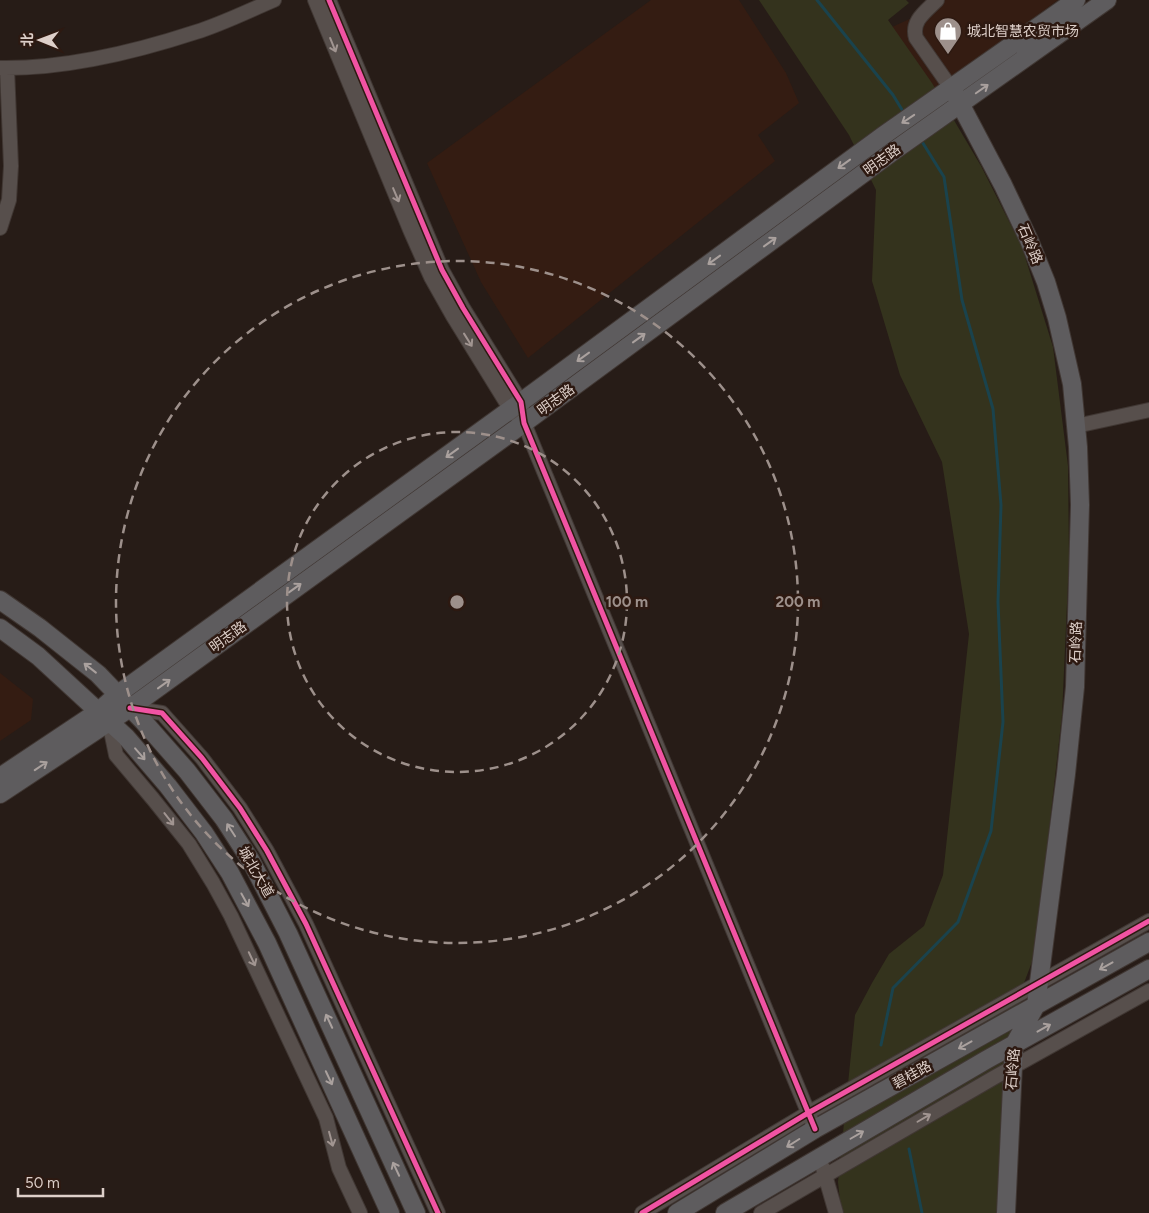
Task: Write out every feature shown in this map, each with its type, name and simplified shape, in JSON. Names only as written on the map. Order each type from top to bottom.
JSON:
[{"type":"main road","name":"明志路","points":[[0,794],[104,716],[118,694],[516,406],[884,135],[1076,0]]},
{"type":"main road","name":"明志路","points":[[0,777],[104,716],[130,708],[524,423],[895,150],[1107,0]]},
{"type":"main road","name":"石岭路","points":[[951,88],[1007,193],[1046,282],[1057,318],[1072,384],[1080,505],[1075,687],[1065,783],[1036,1005],[1014,1045],[1006,1213]]},
{"type":"main road","name":"城北大道","points":[[0,600],[40,628],[98,674],[187,771],[224,819],[251,861],[288,933],[416,1213]]},
{"type":"main road","name":"城北大道","points":[[0,628],[38,656],[126,737],[168,786],[204,833],[230,873],[267,943],[390,1213]]},
{"type":"main road","name":"碧桂路","points":[[677,1213],[815,1129],[1149,942]]},
{"type":"main road","name":"碧桂路","points":[[725,1213],[1014,1045],[1149,970]]},
{"type":"street","points":[[0,228],[9,200],[11,166],[4,68],[71,63],[145,47],[197,32],[274,0]]},
{"type":"street","points":[[315,0],[431,277],[453,316],[516,406]]},
{"type":"street","points":[[329,0],[442,270],[524,423],[815,1129]]},
{"type":"street","points":[[937,0],[918,19],[914,32],[916,38],[951,88]]},
{"type":"street","points":[[1076,426],[1149,410]]},
{"type":"street","points":[[130,708],[162,713],[202,758],[240,808],[268,851],[306,924],[438,1213]]},
{"type":"street","points":[[104,716],[116,755],[189,844],[231,916],[326,1118],[339,1168],[360,1213]]},
{"type":"street","points":[[642,1213],[808,1113],[1149,921]]},
{"type":"street","points":[[761,1213],[1013,1067],[1149,991]]},
{"type":"street","points":[[820,1157],[836,1213]]},
{"type":"shaded area","points":[[651,0],[739,0],[786,73],[799,103],[758,135],[775,161],[528,358],[481,282],[427,163]]},
{"type":"shaded area","points":[[759,0],[906,0],[909,3],[888,20],[932,83],[981,166],[1022,247],[1053,347],[1068,466],[1069,559],[1062,715],[1035,954],[1024,983],[1004,1113],[999,1213],[844,1213],[840,1201],[838,1182],[855,1015],[889,954],[924,926],[943,875],[969,634],[942,462],[900,375],[872,281],[876,190],[849,135]]},
{"type":"shaded area","name":"城北智慧农贸市场","points":[[928,0],[1058,0],[936,90],[892,27],[914,17]]},
{"type":"shaded area","points":[[0,673],[33,699],[31,720],[0,741]]},
{"type":"waterway","points":[[817,0],[893,95],[904,113]]},
{"type":"waterway","points":[[881,1045],[893,988],[958,922],[991,831],[1003,722],[998,602],[1001,505],[993,409],[962,300],[944,177],[921,140]]},
{"type":"waterway","points":[[909,1149],[922,1213]]},
{"type":"cycle path","points":[[329,0],[442,270],[521,402],[524,423],[815,1129]]},
{"type":"cycle path","points":[[130,708],[162,713],[202,758],[240,808],[267,851],[306,924],[438,1213]]},
{"type":"cycle path","points":[[642,1213],[808,1113],[1149,921]]},
{"type":"place","name":"城北智慧农贸市场","points":[[948,55]]}]
